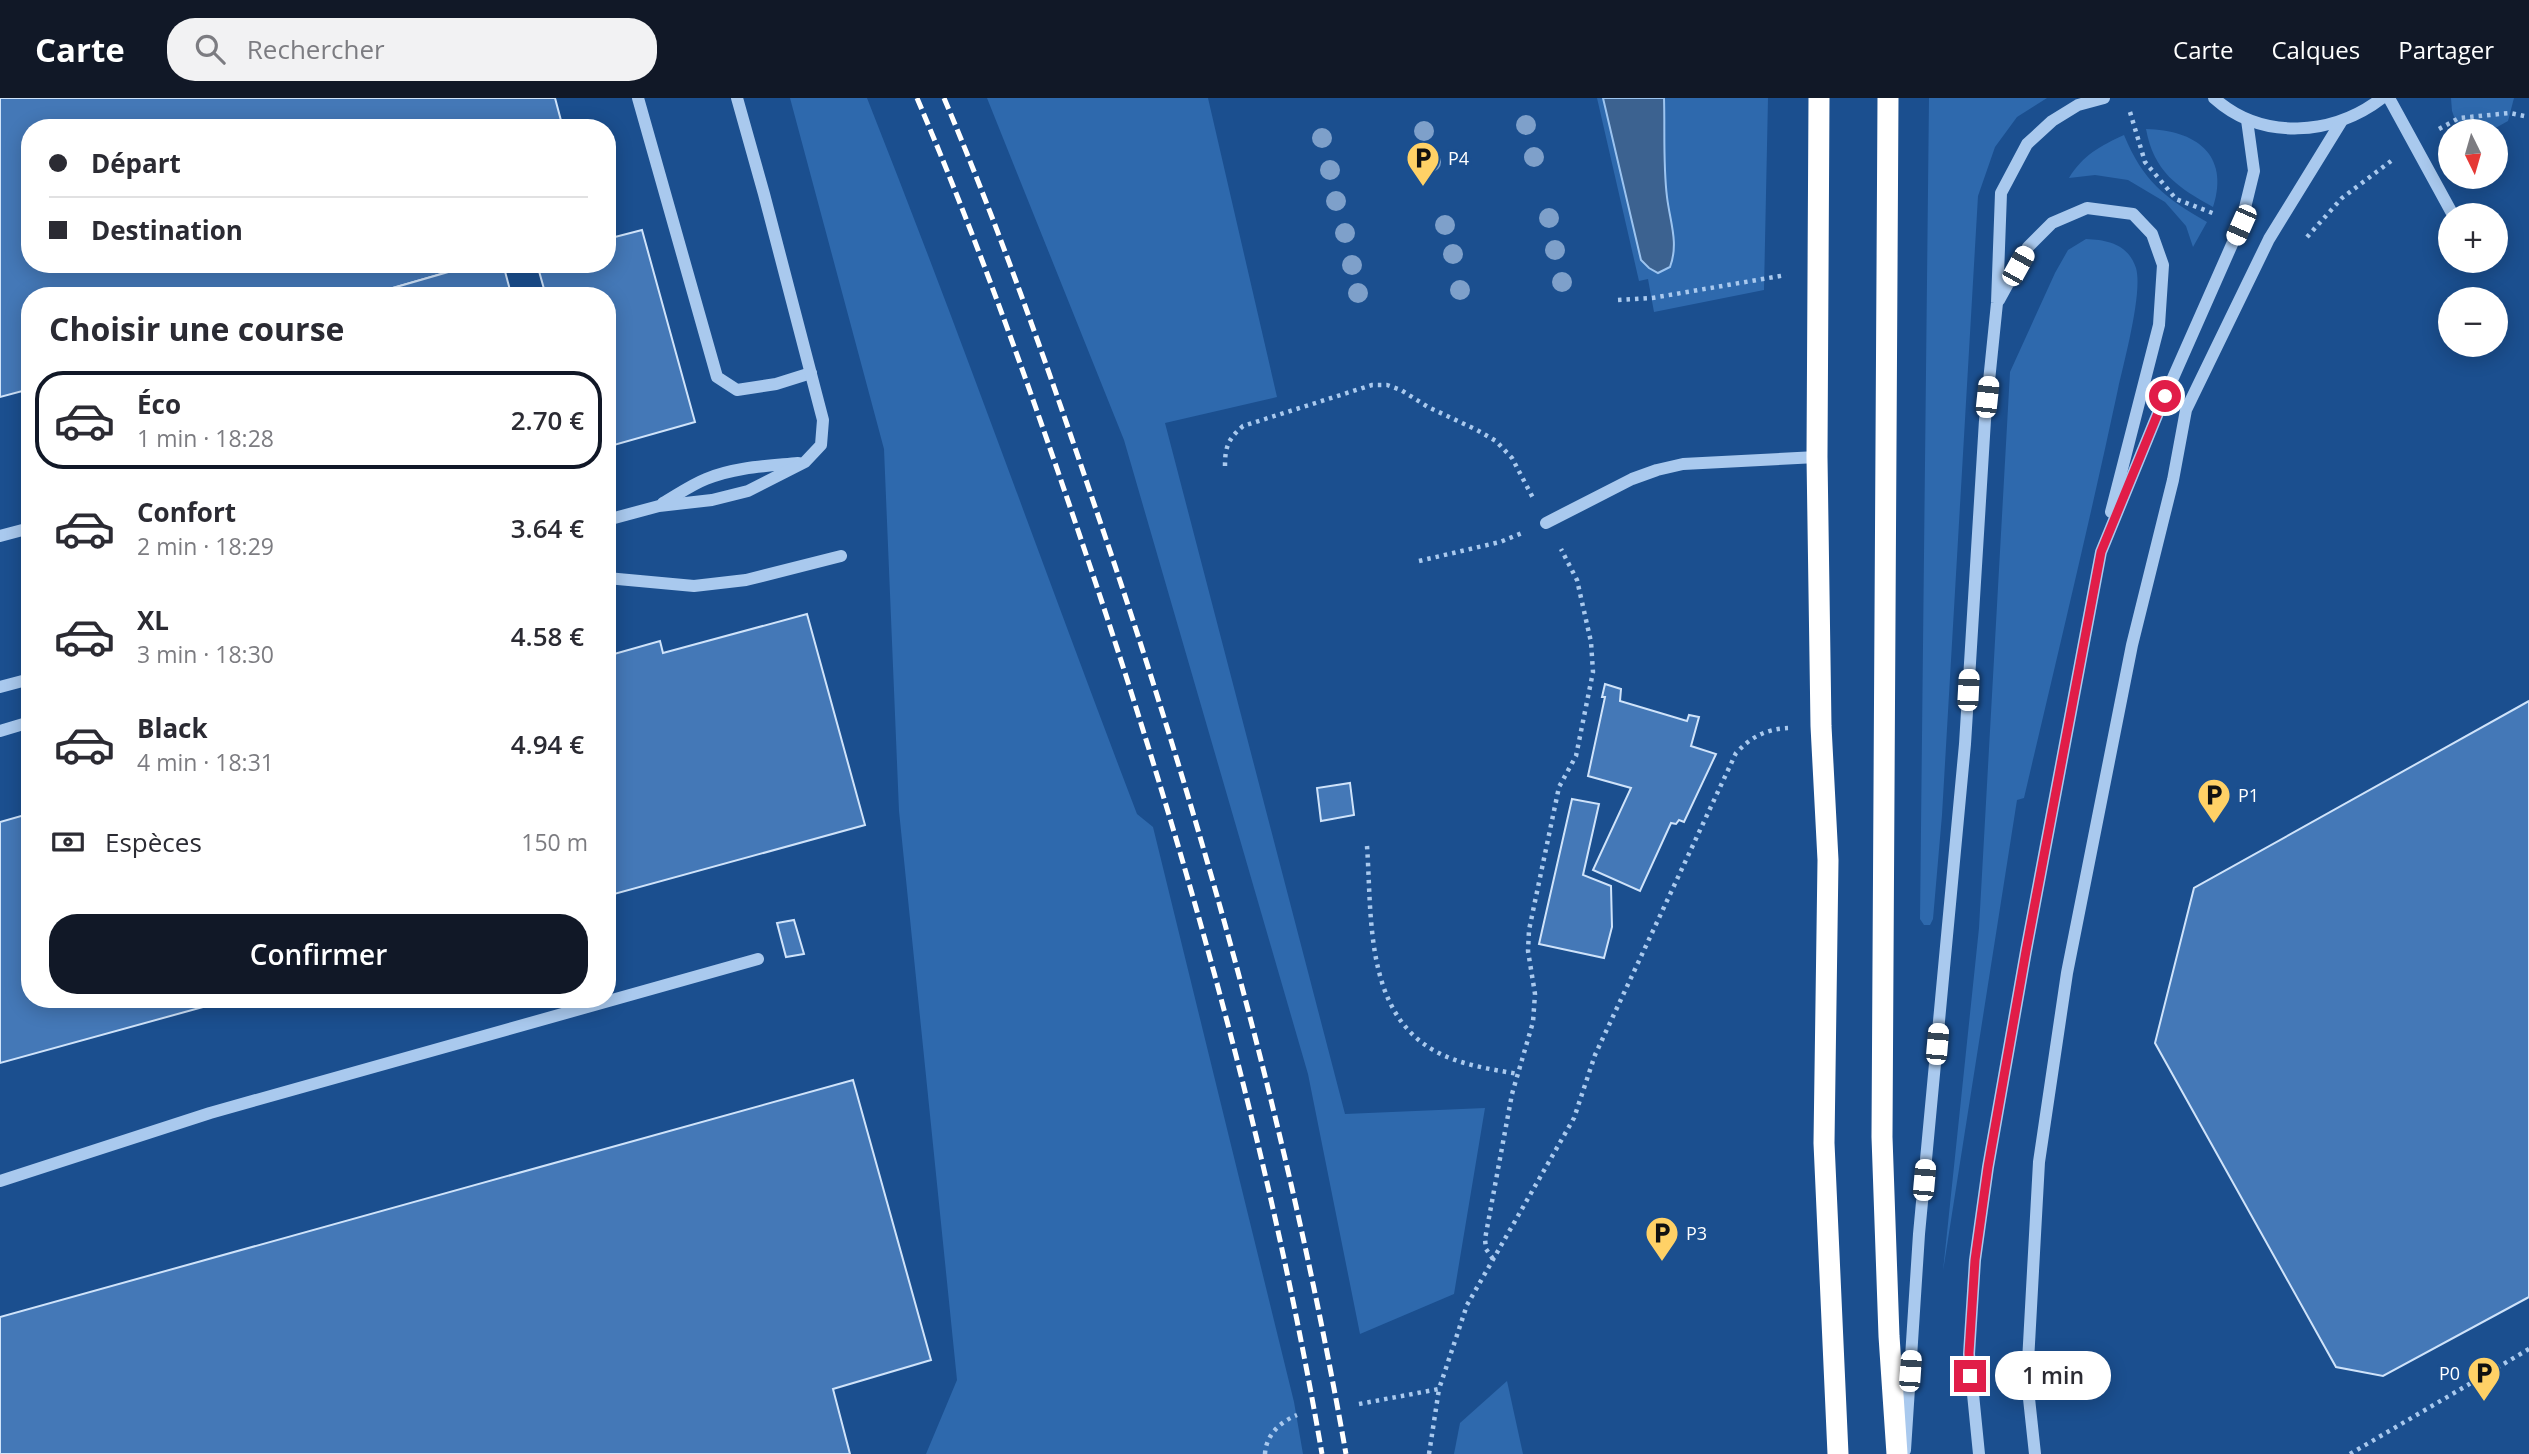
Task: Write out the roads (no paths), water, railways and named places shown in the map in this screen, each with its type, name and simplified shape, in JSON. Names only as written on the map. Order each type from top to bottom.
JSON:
[{"type":"highway","points":[[1819,98],[1817,457],[1821,726],[1828,860],[1824,1143],[1838,1454]]},
{"type":"highway","points":[[1888,98],[1882,1137],[1889,1336],[1897,1454]]},
{"type":"street","points":[[638,98],[717,377],[737,390],[776,384],[811,373]]},
{"type":"street","points":[[616,518],[659,506],[712,500],[747,491],[805,462],[821,445],[822,420],[811,373],[737,98]]},
{"type":"street","points":[[1905,1454],[1919,1234],[1965,744],[1985,420],[1997,303],[2001,193],[2027,144],[2052,121],[2078,106],[2104,98]]},
{"type":"street","points":[[2214,98],[2247,120],[2278,128],[2310,129],[2365,111],[2382,98]]},
{"type":"street","points":[[2389,98],[2446,203]]},
{"type":"street","points":[[2101,552],[2165,396],[2241,225],[2254,171],[2247,120]]},
{"type":"street","points":[[2035,1454],[2026,1380],[2039,1162],[2067,973],[2132,645],[2173,480],[2186,410],[2269,239],[2341,121]]},
{"type":"street","points":[[1979,1454],[1969,1353],[1975,1260],[1988,1167],[2101,552],[2159,325],[2163,265],[2152,234],[2133,214],[2087,208],[2052,223],[2028,247],[1997,303]]},
{"type":"street","points":[[1546,523],[1632,479],[1657,470],[1682,464],[1817,457]]},
{"type":"street","points":[[659,506],[705,479],[720,474],[805,462]]},
{"type":"street","points":[[0,536],[21,530]]},
{"type":"street","points":[[616,579],[694,586],[746,580],[841,556]]},
{"type":"street","points":[[0,687],[21,681]]},
{"type":"street","points":[[0,731],[21,725]]},
{"type":"street","points":[[616,999],[758,959]]},
{"type":"street","points":[[0,1181],[210,1114],[585,1008]]},
{"type":"railway","points":[[917,98],[964,213],[1029,389],[1090,566],[1160,785],[1223,1006],[1251,1117],[1301,1341],[1322,1454]]},
{"type":"railway","points":[[944,98],[1049,372],[1143,651],[1212,878],[1273,1106],[1324,1337],[1346,1454]]},
{"type":"place","name":"P4","points":[[1423,188]]},
{"type":"place","name":"P1","points":[[2214,825]]},
{"type":"place","name":"P3","points":[[1662,1263]]},
{"type":"place","name":"P0","points":[[2484,1403]]}]
